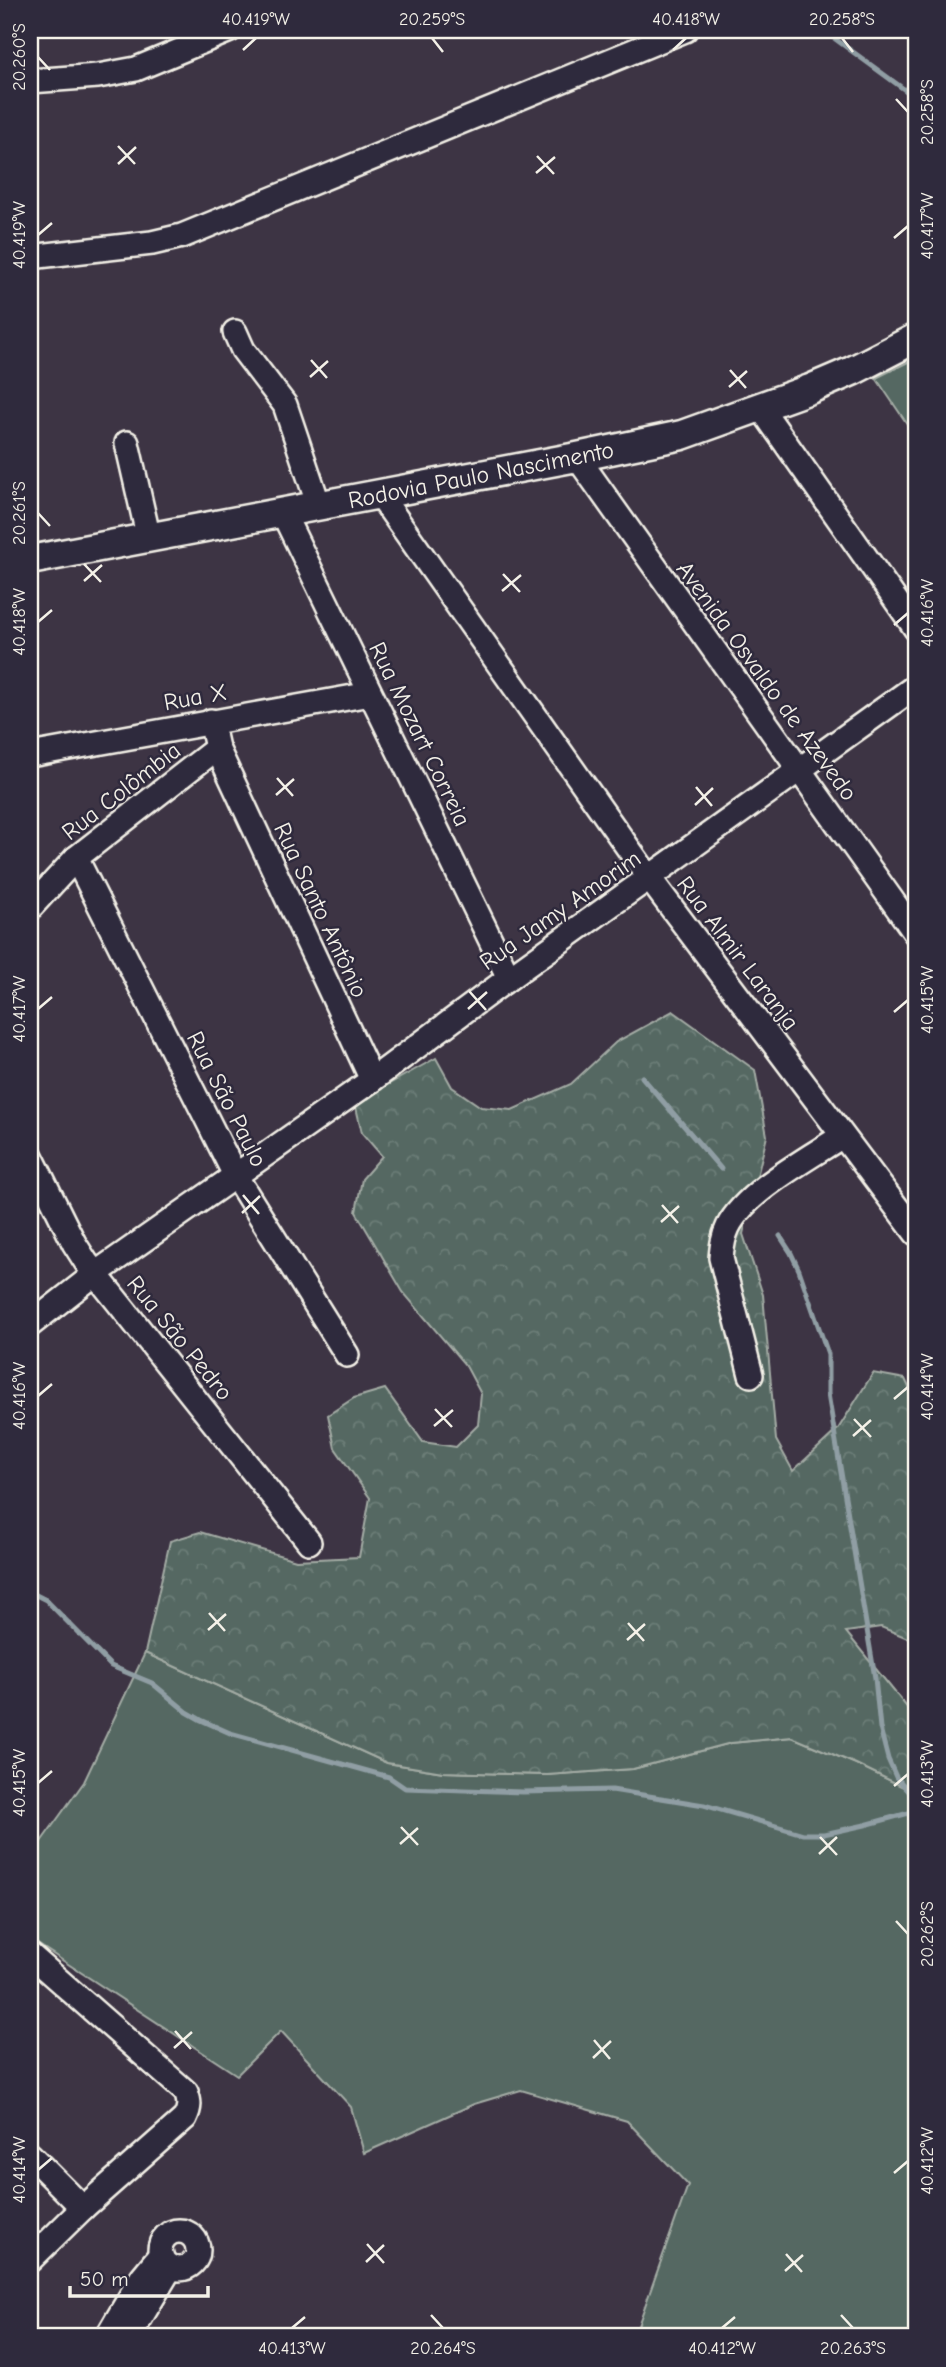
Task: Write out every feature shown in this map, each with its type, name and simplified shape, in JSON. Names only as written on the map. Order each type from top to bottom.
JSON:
[{"type":"main road","name":"Rodovia Paulo Nascimento","points":[[30,560],[682,435],[761,408],[852,371],[916,338]]},
{"type":"street","points":[[30,81],[99,76],[136,69],[230,30]]},
{"type":"street","points":[[30,257],[152,243],[182,236],[685,30]]},
{"type":"street","points":[[235,332],[243,350],[285,405],[319,506]]},
{"type":"street","points":[[761,408],[916,629]]},
{"type":"street","points":[[127,443],[149,539]]},
{"type":"street","name":"Avenida Osvaldo de Azevedo","points":[[576,457],[916,934]]},
{"type":"street","name":"Rua Almir Laranja","points":[[379,494],[650,878],[916,1233]]},
{"type":"street","name":"Rua Mozart Correia","points":[[283,513],[509,978]]},
{"type":"street","name":"Rua Jamy Amorim","points":[[30,1325],[95,1274],[372,1080],[509,978],[916,686]]},
{"type":"street","name":"Rua X","points":[[30,755],[370,694]]},
{"type":"street","name":"Rua Santo Antônio","points":[[211,721],[217,748],[372,1080]]},
{"type":"street","name":"Rua Colômbia","points":[[30,908],[76,859],[217,748]]},
{"type":"street","name":"Rua São Paulo","points":[[76,859],[236,1177],[347,1355]]},
{"type":"street","points":[[751,1375],[721,1258],[722,1242],[729,1225],[751,1197],[842,1136]]},
{"type":"street","name":"Rua São Pedro","points":[[30,1154],[74,1243],[95,1274],[309,1542]]},
{"type":"street","points":[[30,1955],[186,2092],[189,2109],[185,2118],[83,2207],[30,2260]]},
{"type":"street","points":[[30,2155],[83,2207]]},
{"type":"street","points":[[107,2337],[142,2277],[166,2261],[129,2337]]},
{"type":"green space","points":[[916,358],[916,437],[876,378]]},
{"type":"green space","points":[[673,1011],[755,1070],[767,1136],[743,1234],[763,1295],[776,1440],[793,1471],[838,1429],[873,1373],[905,1379],[916,1402],[916,1630],[910,1639],[881,1627],[846,1632],[910,1711],[916,1793],[792,1737],[731,1743],[633,1769],[547,1775],[443,1772],[387,1763],[145,1653],[170,1541],[200,1532],[296,1560],[359,1557],[370,1498],[335,1448],[328,1415],[354,1398],[385,1389],[423,1442],[456,1447],[478,1425],[481,1394],[466,1366],[403,1292],[356,1212],[362,1179],[382,1156],[362,1133],[355,1103],[436,1058],[452,1087],[481,1107],[512,1110],[571,1084],[616,1042]]},
{"type":"green space","points":[[145,1653],[387,1763],[443,1772],[547,1775],[633,1769],[731,1743],[792,1737],[916,1793],[916,2337],[634,2337],[688,2185],[627,2121],[521,2090],[474,2104],[364,2153],[351,2107],[281,2031],[237,2075],[30,1939],[30,1857],[84,1782]]},
{"type":"waterway","points":[[823,30],[916,98]]},
{"type":"waterway","points":[[642,1077],[721,1169]]},
{"type":"waterway","points":[[780,1236],[799,1270],[828,1354],[828,1394],[875,1678],[880,1728],[896,1777],[916,1799]]},
{"type":"waterway","points":[[30,1592],[46,1600],[111,1666],[152,1683],[201,1720],[230,1733],[389,1777],[405,1788],[523,1792],[612,1790],[704,1805],[803,1834],[824,1834],[916,1811]]}]
